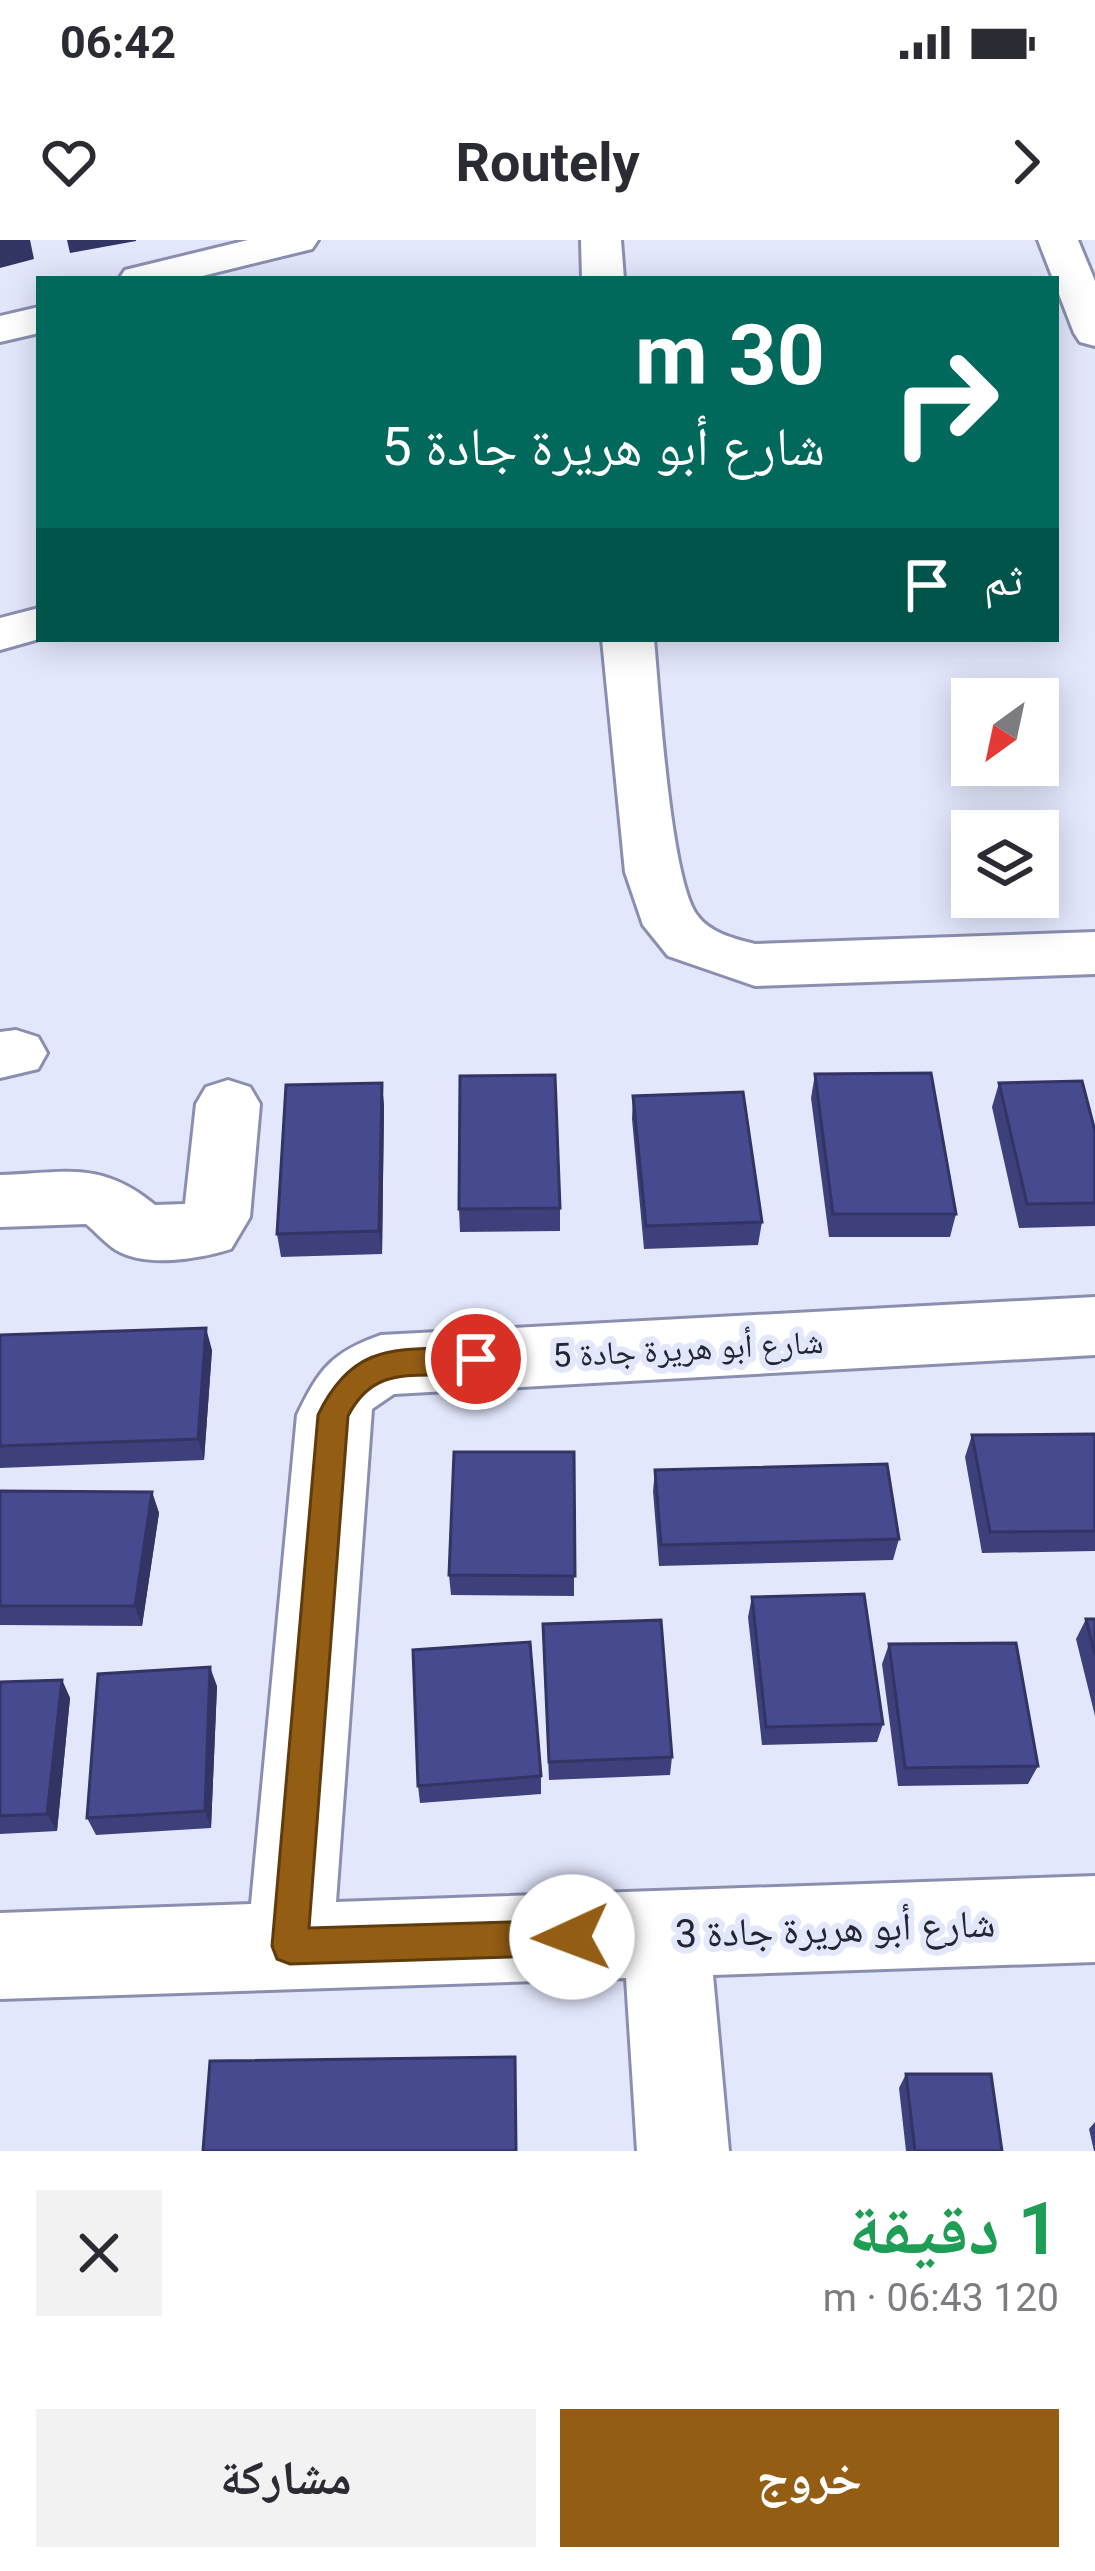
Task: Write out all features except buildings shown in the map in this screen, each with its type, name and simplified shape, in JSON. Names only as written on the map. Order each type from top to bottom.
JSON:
[{"type":"street","points":[[601,240],[603,276]]},
{"type":"street","points":[[1058,240],[1095,333]]},
{"type":"street","points":[[155,276],[316,244]]},
{"type":"street","points":[[235,276],[316,244]]},
{"type":"street","points":[[0,309],[36,301]]},
{"type":"street","points":[[0,329],[36,321]]},
{"type":"street","points":[[0,634],[36,623]]},
{"type":"street","points":[[628,642],[655,884],[672,925],[704,952],[754,965],[1095,953]]},
{"type":"street","points":[[0,1201],[93,1198],[103,1200],[141,1232],[207,1229],[217,1217],[228,1103]]},
{"type":"street","name":"شارع أبو هريرة جادة 5","points":[[290,1946],[333,1415],[347,1388],[381,1364],[1095,1326]]},
{"type":"street","name":"شارع أبو هريرة جادة 3","points":[[0,1956],[1095,1919]]},
{"type":"street","points":[[667,1934],[683,2151]]},
{"type":"route","points":[[476,1359],[381,1364],[347,1388],[333,1415],[290,1946],[572,1937]]}]
